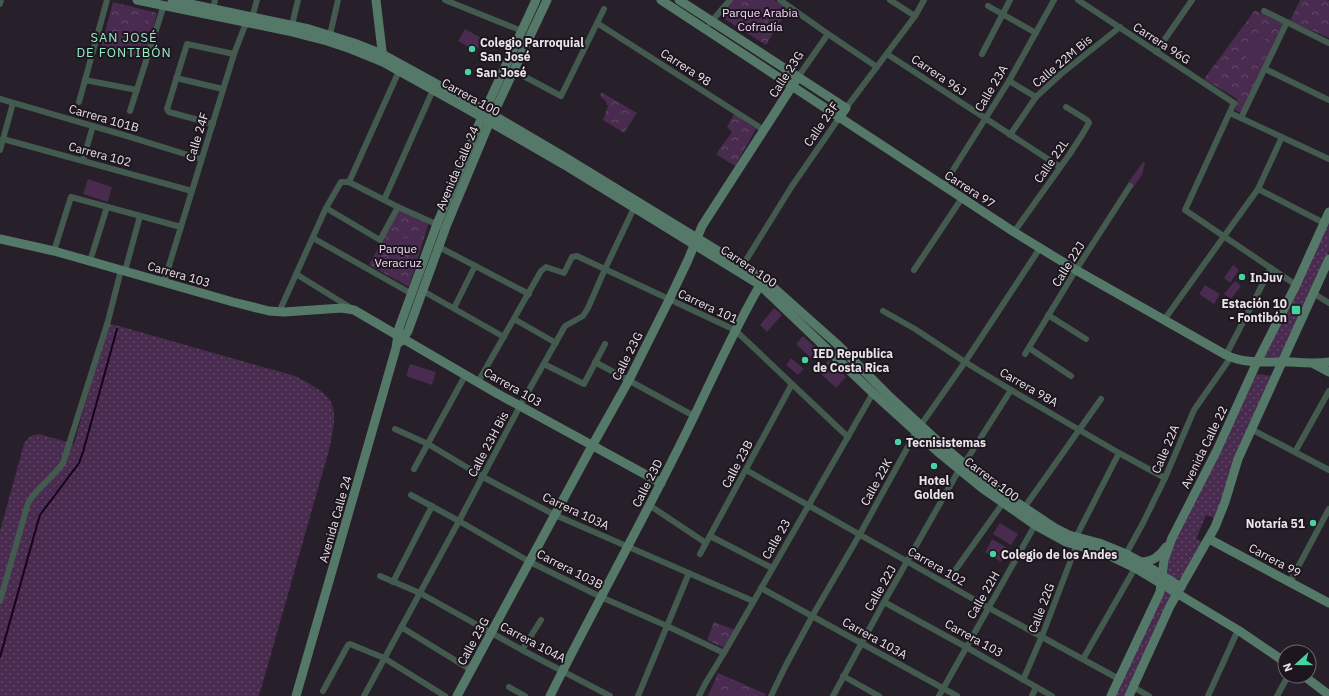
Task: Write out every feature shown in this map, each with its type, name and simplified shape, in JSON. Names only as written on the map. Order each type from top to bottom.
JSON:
[{"type":"main road","name":"Carrera 100","points":[[137,0],[168,3],[214,4],[249,20],[292,25],[330,35],[382,58],[566,158],[762,282],[874,393],[918,428],[1003,503],[1055,537],[1066,542],[1077,541],[1099,543],[1126,554],[1138,565]]},
{"type":"main road","points":[[376,0],[382,58]]},
{"type":"main road","name":"Avenida Calle 24","points":[[401,336],[399,328],[412,294],[536,0]]},
{"type":"main road","name":"Avenida Calle 24","points":[[487,116],[514,70],[547,0]]},
{"type":"main road","name":"Carrera 97","points":[[661,0],[1014,232],[1076,270],[1228,356],[1239,360],[1257,362],[1313,364]]},
{"type":"main road","points":[[679,0],[846,108]]},
{"type":"main road","name":"Carrera 100","points":[[168,3],[249,20],[382,58],[399,71],[487,116],[634,208],[743,265],[837,344],[888,395],[918,428]]},
{"type":"main road","name":"Calle 23G","points":[[457,696],[629,380],[669,300],[706,220],[798,77]]},
{"type":"main road","name":"Calle 23F","points":[[839,118],[846,108]]},
{"type":"main road","name":"Avenida Calle 22","points":[[1111,696],[1160,592],[1165,556],[1172,538],[1217,450],[1257,362],[1296,285],[1329,212]]},
{"type":"main road","name":"Avenida Calle 24","points":[[296,696],[396,348],[401,336],[408,331],[423,291],[438,247],[441,226]]},
{"type":"main road","name":"Carrera 103","points":[[0,239],[54,251],[253,307],[278,312],[342,308],[354,310],[520,406],[660,483]]},
{"type":"main road","points":[[1129,696],[1170,606],[1209,539],[1223,509],[1238,459],[1329,259]]},
{"type":"main road","name":"Calle 23D","points":[[550,696],[694,416],[735,330],[762,282]]},
{"type":"main road","points":[[1313,364],[1329,362]]},
{"type":"main road","points":[[1313,364],[1329,372]]},
{"type":"main road","name":"Carrera 100","points":[[962,467],[1077,541],[1106,554],[1138,565],[1162,579],[1277,657]]},
{"type":"main road","points":[[1138,565],[1159,556],[1172,538]]},
{"type":"main road","name":"Carrera 99","points":[[1209,539],[1329,603]]},
{"type":"main road","points":[[1315,684],[1329,695]]},
{"type":"street","points":[[0,4],[1,0]]},
{"type":"street","points":[[79,102],[107,0]]},
{"type":"street","name":"Calle 24F","points":[[164,282],[234,54],[253,14],[257,0]]},
{"type":"street","points":[[292,25],[298,0]]},
{"type":"street","points":[[330,35],[338,0]]},
{"type":"street","points":[[445,0],[522,31]]},
{"type":"street","points":[[705,28],[730,0]]},
{"type":"street","points":[[890,0],[915,16]]},
{"type":"street","name":"Calle 23F","points":[[846,108],[915,16],[924,0]]},
{"type":"street","points":[[982,54],[1010,0]]},
{"type":"street","name":"Calle 23A","points":[[943,186],[1009,81],[1054,0]]},
{"type":"street","name":"Carrera 96G","points":[[1078,0],[1234,103],[1230,113]]},
{"type":"street","points":[[1156,52],[1192,0]]},
{"type":"street","points":[[783,1],[828,34],[878,66]]},
{"type":"street","points":[[130,111],[168,3]]},
{"type":"street","points":[[988,6],[1036,33]]},
{"type":"street","points":[[514,70],[561,96],[604,9]]},
{"type":"street","points":[[1264,11],[1329,43]]},
{"type":"street","points":[[1241,118],[1287,22]]},
{"type":"street","name":"Carrera 98","points":[[597,23],[764,130]]},
{"type":"street","name":"Calle 22M Bis","points":[[1010,135],[1036,97],[1061,74],[1120,27]]},
{"type":"street","name":"Calle 23G","points":[[798,77],[828,34]]},
{"type":"street","points":[[213,124],[167,111],[176,78],[187,44],[234,54]]},
{"type":"street","name":"Carrera 96J","points":[[887,54],[1060,167]]},
{"type":"street","points":[[1265,69],[1329,100]]},
{"type":"street","points":[[346,182],[399,71]]},
{"type":"street","points":[[176,78],[223,88]]},
{"type":"street","points":[[85,80],[137,90]]},
{"type":"street","points":[[1009,81],[1036,97]]},
{"type":"street","points":[[384,200],[434,90]]},
{"type":"street","name":"Carrera 101B","points":[[0,99],[201,159]]},
{"type":"street","points":[[0,150],[13,103]]},
{"type":"street","name":"Calle 22L","points":[[1014,232],[1089,123],[1087,120],[1066,107]]},
{"type":"street","points":[[1296,285],[1185,210],[1230,113],[1329,159]]},
{"type":"street","name":"Calle 23F","points":[[743,265],[792,186],[839,118]]},
{"type":"street","points":[[83,160],[93,126]]},
{"type":"street","points":[[1164,320],[1258,189],[1282,137]]},
{"type":"street","name":"Carrera 102","points":[[3,139],[192,191]]},
{"type":"street","points":[[278,312],[326,208],[340,183],[346,182],[441,226]]},
{"type":"street","name":"Calle 22J","points":[[1025,354],[1076,270],[1130,186]]},
{"type":"street","points":[[1258,189],[1324,223]]},
{"type":"street","points":[[54,251],[71,197],[181,227]]},
{"type":"street","points":[[914,270],[962,198]]},
{"type":"street","points":[[90,261],[107,207]]},
{"type":"street","points":[[326,208],[380,240],[398,207]]},
{"type":"street","name":"Calle 23H Bis","points":[[364,696],[460,521],[520,406],[565,326],[583,316],[588,308],[634,208]]},
{"type":"street","points":[[0,602],[28,503],[62,463],[140,216]]},
{"type":"street","points":[[313,238],[412,294]]},
{"type":"street","points":[[438,247],[528,294],[478,382]]},
{"type":"street","name":"Calle 22K","points":[[771,696],[785,667],[918,428],[965,362],[1040,248]]},
{"type":"street","name":"Carrera 101","points":[[528,294],[542,269],[546,268],[564,273],[572,257],[577,256],[735,330],[848,437]]},
{"type":"street","points":[[454,308],[475,266]]},
{"type":"street","name":"Calle 22A","points":[[1126,554],[1166,478],[1194,410],[1228,356],[1271,268]]},
{"type":"street","name":"Carrera 103","points":[[296,274],[354,310]]},
{"type":"street","points":[[423,291],[504,337]]},
{"type":"street","points":[[1313,294],[1329,304]]},
{"type":"street","name":"Carrera 98A","points":[[883,311],[915,329],[1011,390],[1119,453],[1166,478]]},
{"type":"street","points":[[1048,315],[1086,339]]},
{"type":"street","points":[[514,319],[556,343]]},
{"type":"street","points":[[544,364],[585,384],[605,344]]},
{"type":"street","points":[[1029,348],[1071,376]]},
{"type":"street","points":[[596,362],[694,416]]},
{"type":"street","points":[[414,469],[466,374]]},
{"type":"street","name":"Calle 23B","points":[[700,554],[792,384]]},
{"type":"street","name":"Calle 22J","points":[[833,696],[884,602],[962,467],[1011,390]]},
{"type":"street","points":[[1295,452],[1329,391]]},
{"type":"street","name":"Calle 23","points":[[699,696],[874,393]]},
{"type":"street","points":[[1024,508],[1101,399]]},
{"type":"street","name":"Carrera 103A","points":[[395,429],[428,444],[555,515],[753,601]]},
{"type":"street","points":[[1251,429],[1329,470]]},
{"type":"street","name":"Calle 22G","points":[[1023,680],[1042,636],[1077,541],[1119,453]]},
{"type":"street","name":"Carrera 102","points":[[746,470],[989,608],[1119,679]]},
{"type":"street","name":"Carrera 103B","points":[[410,495],[460,521],[530,562],[600,597],[724,653]]},
{"type":"street","points":[[946,583],[1003,503]]},
{"type":"street","points":[[649,505],[706,543]]},
{"type":"street","points":[[393,582],[432,506]]},
{"type":"street","points":[[1290,582],[1329,509]]},
{"type":"street","name":"Calle 22H","points":[[939,696],[1035,525]]},
{"type":"street","points":[[710,536],[772,568]]},
{"type":"street","points":[[1084,659],[1138,565]]},
{"type":"street","points":[[638,696],[689,573]]},
{"type":"street","name":"Carrera 104A","points":[[380,576],[420,593],[522,650],[563,670],[610,696]]},
{"type":"street","name":"Carrera 103A","points":[[761,588],[957,696]]},
{"type":"street","name":"Carrera 103","points":[[884,602],[1052,696]]},
{"type":"street","points":[[522,650],[541,620]]},
{"type":"street","points":[[401,627],[471,670]]},
{"type":"street","points":[[1208,696],[1238,630]]},
{"type":"street","points":[[324,691],[348,645],[350,644],[384,658],[445,696]]},
{"type":"street","points":[[843,676],[879,696]]},
{"type":"street","points":[[1277,696],[1284,684]]},
{"type":"street","points":[[509,687],[525,696]]},
{"type":"street","points":[[1133,687],[1149,696]]},
{"type":"street","points":[[1032,696],[1036,688]]},
{"type":"green space","name":"Parque Arabia Cofradía","points":[[734,0],[774,0],[788,9],[766,45],[720,16]]},
{"type":"green space","points":[[755,0],[769,0],[781,8],[773,21],[751,7]]},
{"type":"green space","points":[[1300,0],[1329,1],[1329,38],[1290,21]]},
{"type":"green space","points":[[113,2],[157,13],[145,59],[101,48]]},
{"type":"green space","points":[[1255,10],[1283,23],[1241,113],[1235,110],[1237,99],[1204,79]]},
{"type":"green space","points":[[748,12],[770,25],[761,40],[739,26]]},
{"type":"green space","points":[[144,18],[149,33],[122,43],[117,29]]},
{"type":"green space","points":[[465,29],[483,39],[476,51],[458,41]]},
{"type":"green space","points":[[1253,33],[1266,37],[1259,63],[1246,59]]},
{"type":"green space","points":[[601,92],[637,113],[624,133],[603,120],[608,106],[605,100],[600,96]]},
{"type":"green space","points":[[734,114],[756,129],[735,166],[716,154],[732,132],[727,127]]},
{"type":"green space","points":[[1143,162],[1145,163],[1142,175],[1133,188],[1127,184]]},
{"type":"green space","points":[[88,179],[112,187],[108,202],[83,194]]},
{"type":"green space","name":"Parque Veracruz","points":[[399,210],[429,222],[409,287],[369,265]]},
{"type":"green space","points":[[1329,219],[1329,251],[1280,357],[1264,357]]},
{"type":"green space","points":[[395,236],[419,240],[416,256],[393,252]]},
{"type":"green space","points":[[1233,265],[1239,270],[1230,283],[1224,278]]},
{"type":"green space","points":[[1235,281],[1241,286],[1231,299],[1224,294]]},
{"type":"green space","points":[[1205,285],[1220,294],[1214,304],[1199,294]]},
{"type":"green space","points":[[774,308],[782,315],[767,332],[760,325]]},
{"type":"green space","points":[[108,323],[295,376],[320,390],[332,404],[334,422],[329,450],[259,696],[0,696],[0,531],[24,444],[30,437],[39,434],[74,444]]},
{"type":"green space","points":[[803,336],[818,350],[811,358],[796,344]]},
{"type":"green space","points":[[791,358],[804,369],[798,375],[786,365]]},
{"type":"green space","points":[[829,360],[846,377],[836,388],[818,371]]},
{"type":"green space","points":[[410,364],[436,372],[432,385],[406,376]]},
{"type":"green space","points":[[1257,374],[1272,376],[1240,445],[1214,518],[1206,515],[1196,539],[1203,542],[1181,578],[1174,578],[1170,576],[1166,570],[1170,550]]},
{"type":"green space","points":[[1000,523],[1018,534],[1011,545],[993,534]]},
{"type":"green space","points":[[992,539],[1009,549],[1001,562],[985,552]]},
{"type":"green space","points":[[1163,590],[1172,594],[1125,696],[1114,696]]},
{"type":"green space","points":[[714,622],[735,630],[724,648],[707,640]]},
{"type":"green space","points":[[718,673],[766,694],[765,696],[708,696]]},
{"type":"green space","points":[[742,688],[745,696],[721,696]]},
{"type":"waterway","points":[[0,657],[40,515],[79,463],[117,329]]},
{"type":"place","name":"Colegio Parroquial San José","points":[[472,49]]},
{"type":"place","name":"San José","points":[[468,72]]},
{"type":"place","name":"InJuv","points":[[1242,277]]},
{"type":"place","name":"Estación 10 - Fontibón","points":[[1296,310]]},
{"type":"place","name":"IED Republica de Costa Rica","points":[[805,360]]},
{"type":"place","name":"Tecnisistemas","points":[[898,442]]},
{"type":"place","name":"Hotel Golden","points":[[934,466]]},
{"type":"place","name":"Notaría 51","points":[[1313,523]]},
{"type":"place","name":"Colegio de los Andes","points":[[993,554]]},
{"type":"district","name":"SAN JOSÉ DE FONTIBÓN","points":[[124,44]]}]
